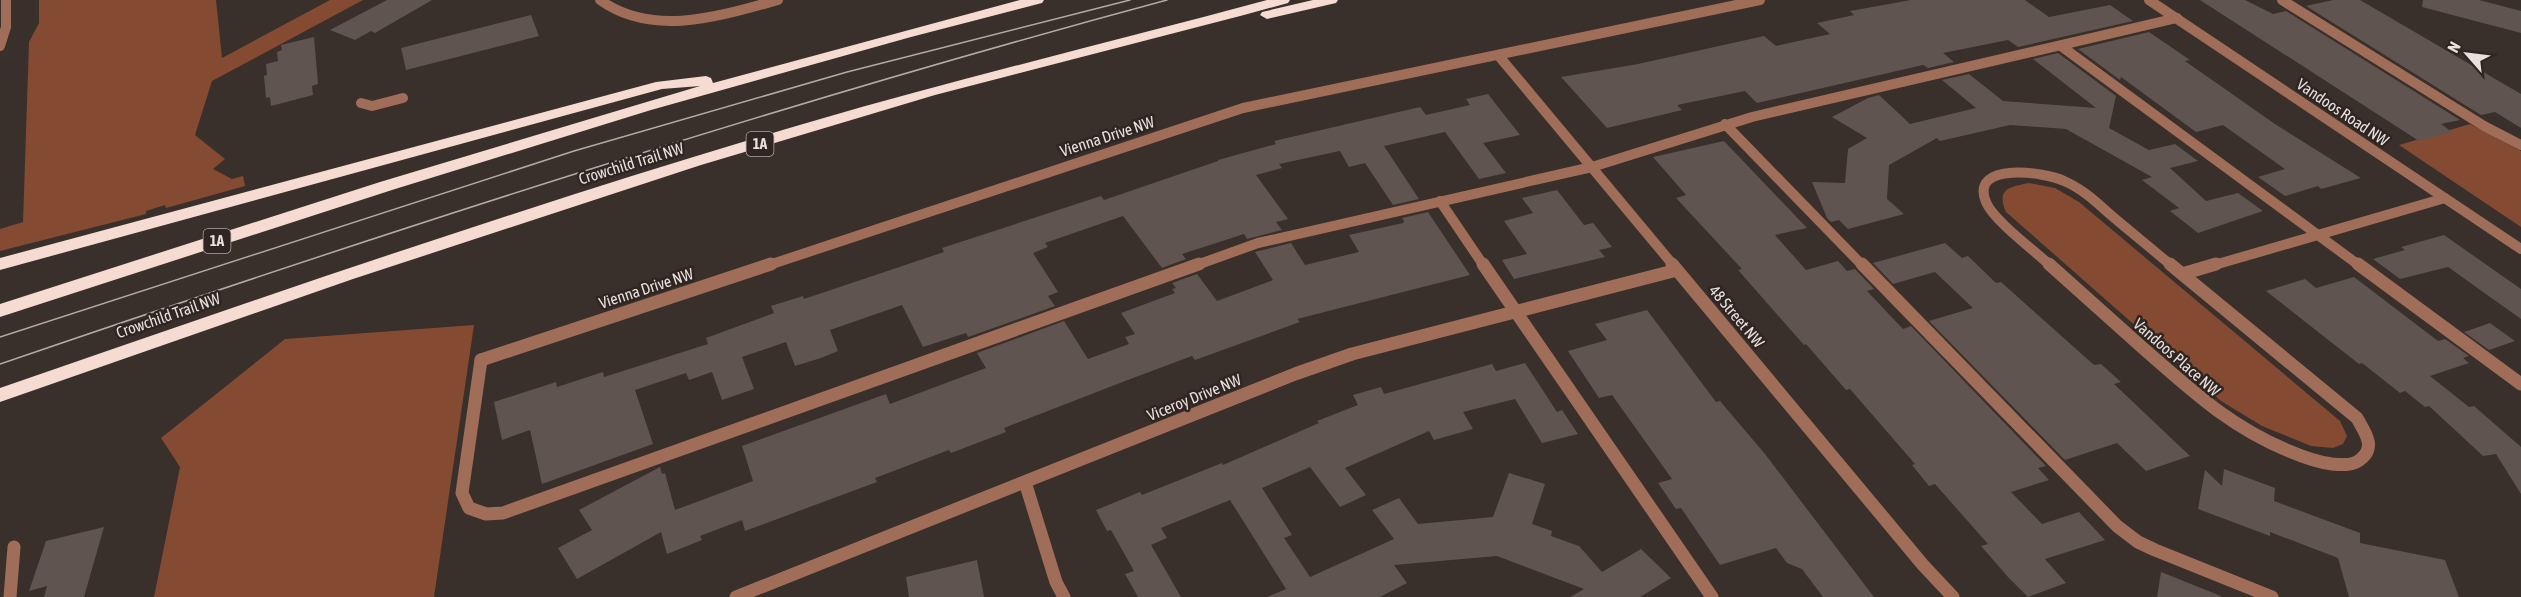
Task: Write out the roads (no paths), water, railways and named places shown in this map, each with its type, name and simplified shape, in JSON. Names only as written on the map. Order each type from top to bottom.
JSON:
[{"type":"highway","name":"1A","points":[[0,311],[383,188],[735,79],[891,36],[1037,0]]},
{"type":"highway","name":"Crowchild Trail NW","points":[[0,395],[308,287],[656,175],[931,92],[1283,0]]},
{"type":"highway","points":[[1217,18],[1270,14],[1331,0]]},
{"type":"highway","points":[[0,264],[661,85],[735,79]]},
{"type":"street","points":[[0,46],[6,0]]},
{"type":"street","points":[[600,0],[605,5],[628,16],[653,20],[684,20],[718,16],[778,0]]},
{"type":"street","name":"Vienna Drive NW","points":[[1440,201],[1258,243],[503,513],[486,514],[469,508],[462,493],[481,360],[1243,108],[1760,0]]},
{"type":"street","name":"Vandoos Road NW","points":[[2149,0],[2521,249]]},
{"type":"street","points":[[2282,0],[2484,126],[2521,145]]},
{"type":"street","points":[[1712,597],[1440,201],[1592,167],[1725,124],[2177,18]]},
{"type":"street","points":[[2061,46],[2521,384]]},
{"type":"street","name":"48 Street NW","points":[[1498,55],[1916,556],[1953,597]]},
{"type":"street","points":[[361,103],[372,106],[403,98]]},
{"type":"street","points":[[1725,124],[2117,526],[2138,542],[2154,550],[2272,597]]},
{"type":"street","name":"Vandoos Place NW","points":[[2009,172],[2029,172],[2057,178],[2080,189],[2182,274],[2357,418],[2369,440],[2369,449],[2364,457],[2357,462],[2345,465],[2308,460],[2259,439],[2215,411],[1993,214],[1987,207],[1983,190],[1994,177],[2009,172]]},
{"type":"street","points":[[2182,274],[2445,198]]},
{"type":"street","name":"Viceroy Drive NW","points":[[736,597],[1343,357],[1677,270]]},
{"type":"street","points":[[1025,482],[1056,582],[1065,597]]},
{"type":"street","points":[[10,597],[14,547]]},
{"type":"tram line","points":[[0,337],[574,151],[847,72],[1130,0]]},
{"type":"tram line","points":[[0,364],[290,266],[580,172],[873,83],[1167,0]]}]
